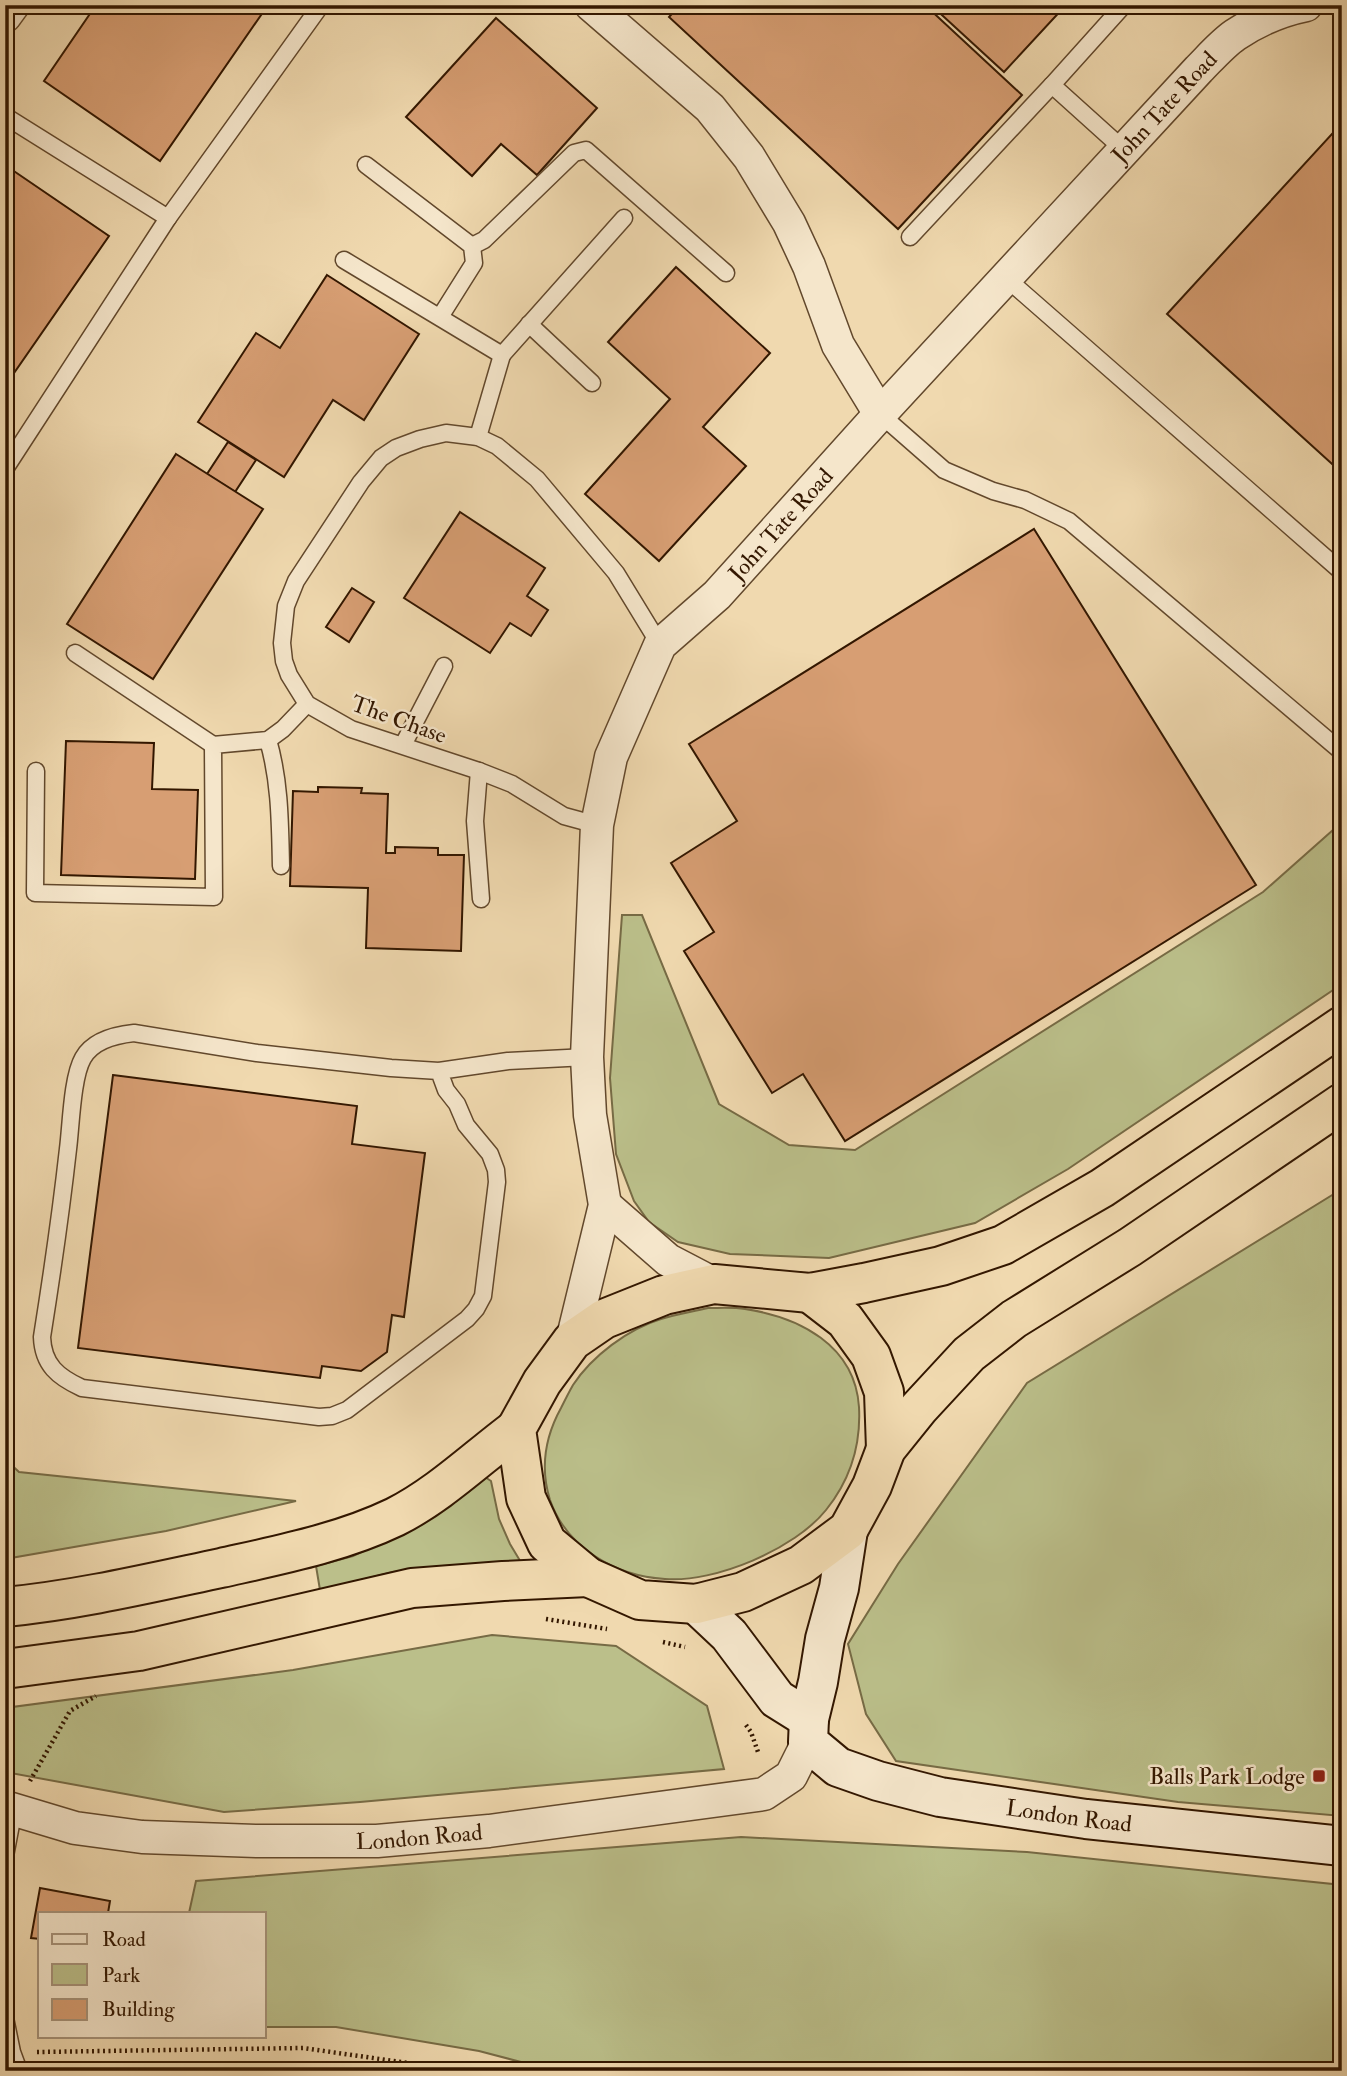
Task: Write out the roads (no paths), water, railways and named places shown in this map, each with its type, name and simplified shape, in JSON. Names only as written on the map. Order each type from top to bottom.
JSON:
[{"type":"highway","points":[[5,1607],[137,1586],[297,1550],[395,1517],[432,1493],[516,1429],[542,1382],[572,1341],[604,1319],[664,1295],[714,1284],[810,1293],[942,1266],[1003,1245],[1102,1188],[1342,1026]]},
{"type":"highway","points":[[516,1429],[526,1498],[547,1543],[588,1577],[640,1600],[696,1604],[743,1592],[801,1565],[848,1530],[872,1486],[886,1449],[919,1408],[969,1354],[1014,1319],[1130,1247],[1342,1103]]},
{"type":"highway","points":[[810,1293],[845,1320],[871,1356],[884,1392],[886,1449]]},
{"type":"highway","points":[[5,1669],[139,1651],[412,1588],[588,1577]]},
{"type":"main road","points":[[809,1731],[825,1639],[839,1588],[848,1530]]},
{"type":"main road","points":[[696,1604],[729,1635],[776,1699],[809,1731]]},
{"type":"main road","name":"London Road","points":[[809,1731],[838,1767],[878,1781],[940,1797],[1086,1819],[1342,1846]]},
{"type":"street","points":[[5,16],[13,5]]},
{"type":"street","points":[[591,5],[710,108],[749,157],[809,265],[838,345],[880,414]]},
{"type":"street","name":"John Tate Road","points":[[604,1206],[590,1115],[587,1057],[597,825],[611,757],[660,645],[717,595],[880,414],[1199,69],[1234,36],[1262,20],[1306,5]]},
{"type":"street","points":[[572,1341],[604,1206],[668,1260],[714,1284]]},
{"type":"street","name":"London Road","points":[[10,1808],[75,1828],[142,1837],[377,1841],[489,1830],[764,1794],[791,1776],[809,1731]]},
{"type":"lane","points":[[5,469],[168,218],[321,5]]},
{"type":"lane","points":[[910,237],[1124,5]]},
{"type":"lane","points":[[1052,85],[1124,149]]},
{"type":"lane","points":[[5,116],[168,218]]},
{"type":"lane","points":[[472,246],[485,240],[573,153],[586,150],[726,274]]},
{"type":"lane","points":[[366,165],[472,246],[474,263],[440,317]]},
{"type":"lane","points":[[478,437],[502,355],[624,218]]},
{"type":"lane","points":[[344,260],[502,355]]},
{"type":"lane","points":[[1006,278],[1342,572]]},
{"type":"lane","points":[[529,324],[593,383]]},
{"type":"lane","points":[[880,414],[944,470],[993,491],[1025,500],[1069,521],[1342,752]]},
{"type":"lane","name":"The Chase","points":[[597,825],[564,816],[512,784],[479,771],[351,729],[307,704],[289,675],[284,661],[282,643],[286,606],[296,581],[361,482],[380,458],[397,448],[446,433],[478,437],[497,446],[537,479],[616,573],[660,645]]},
{"type":"lane","points":[[75,653],[214,745],[268,740],[307,704]]},
{"type":"lane","points":[[403,746],[444,666]]},
{"type":"lane","points":[[268,740],[279,787],[281,866]]},
{"type":"lane","points":[[36,771],[35,893],[214,897],[214,745]]},
{"type":"lane","points":[[479,771],[475,821],[481,899]]},
{"type":"lane","points":[[439,1071],[446,1090],[457,1104],[466,1125],[490,1154],[496,1170],[497,1182],[483,1296],[467,1319],[346,1410],[332,1416],[319,1417],[82,1388],[62,1378],[49,1363],[42,1347],[42,1337],[77,1079],[83,1058],[96,1044],[115,1035],[134,1033],[257,1053],[439,1071],[508,1061],[587,1057]]},
{"type":"lane","points":[[5,1856],[10,1808]]},
{"type":"lane","points":[[5,2018],[19,2071]]},
{"type":"place","name":"Balls Park Lodge","points":[[1319,1776]]}]
